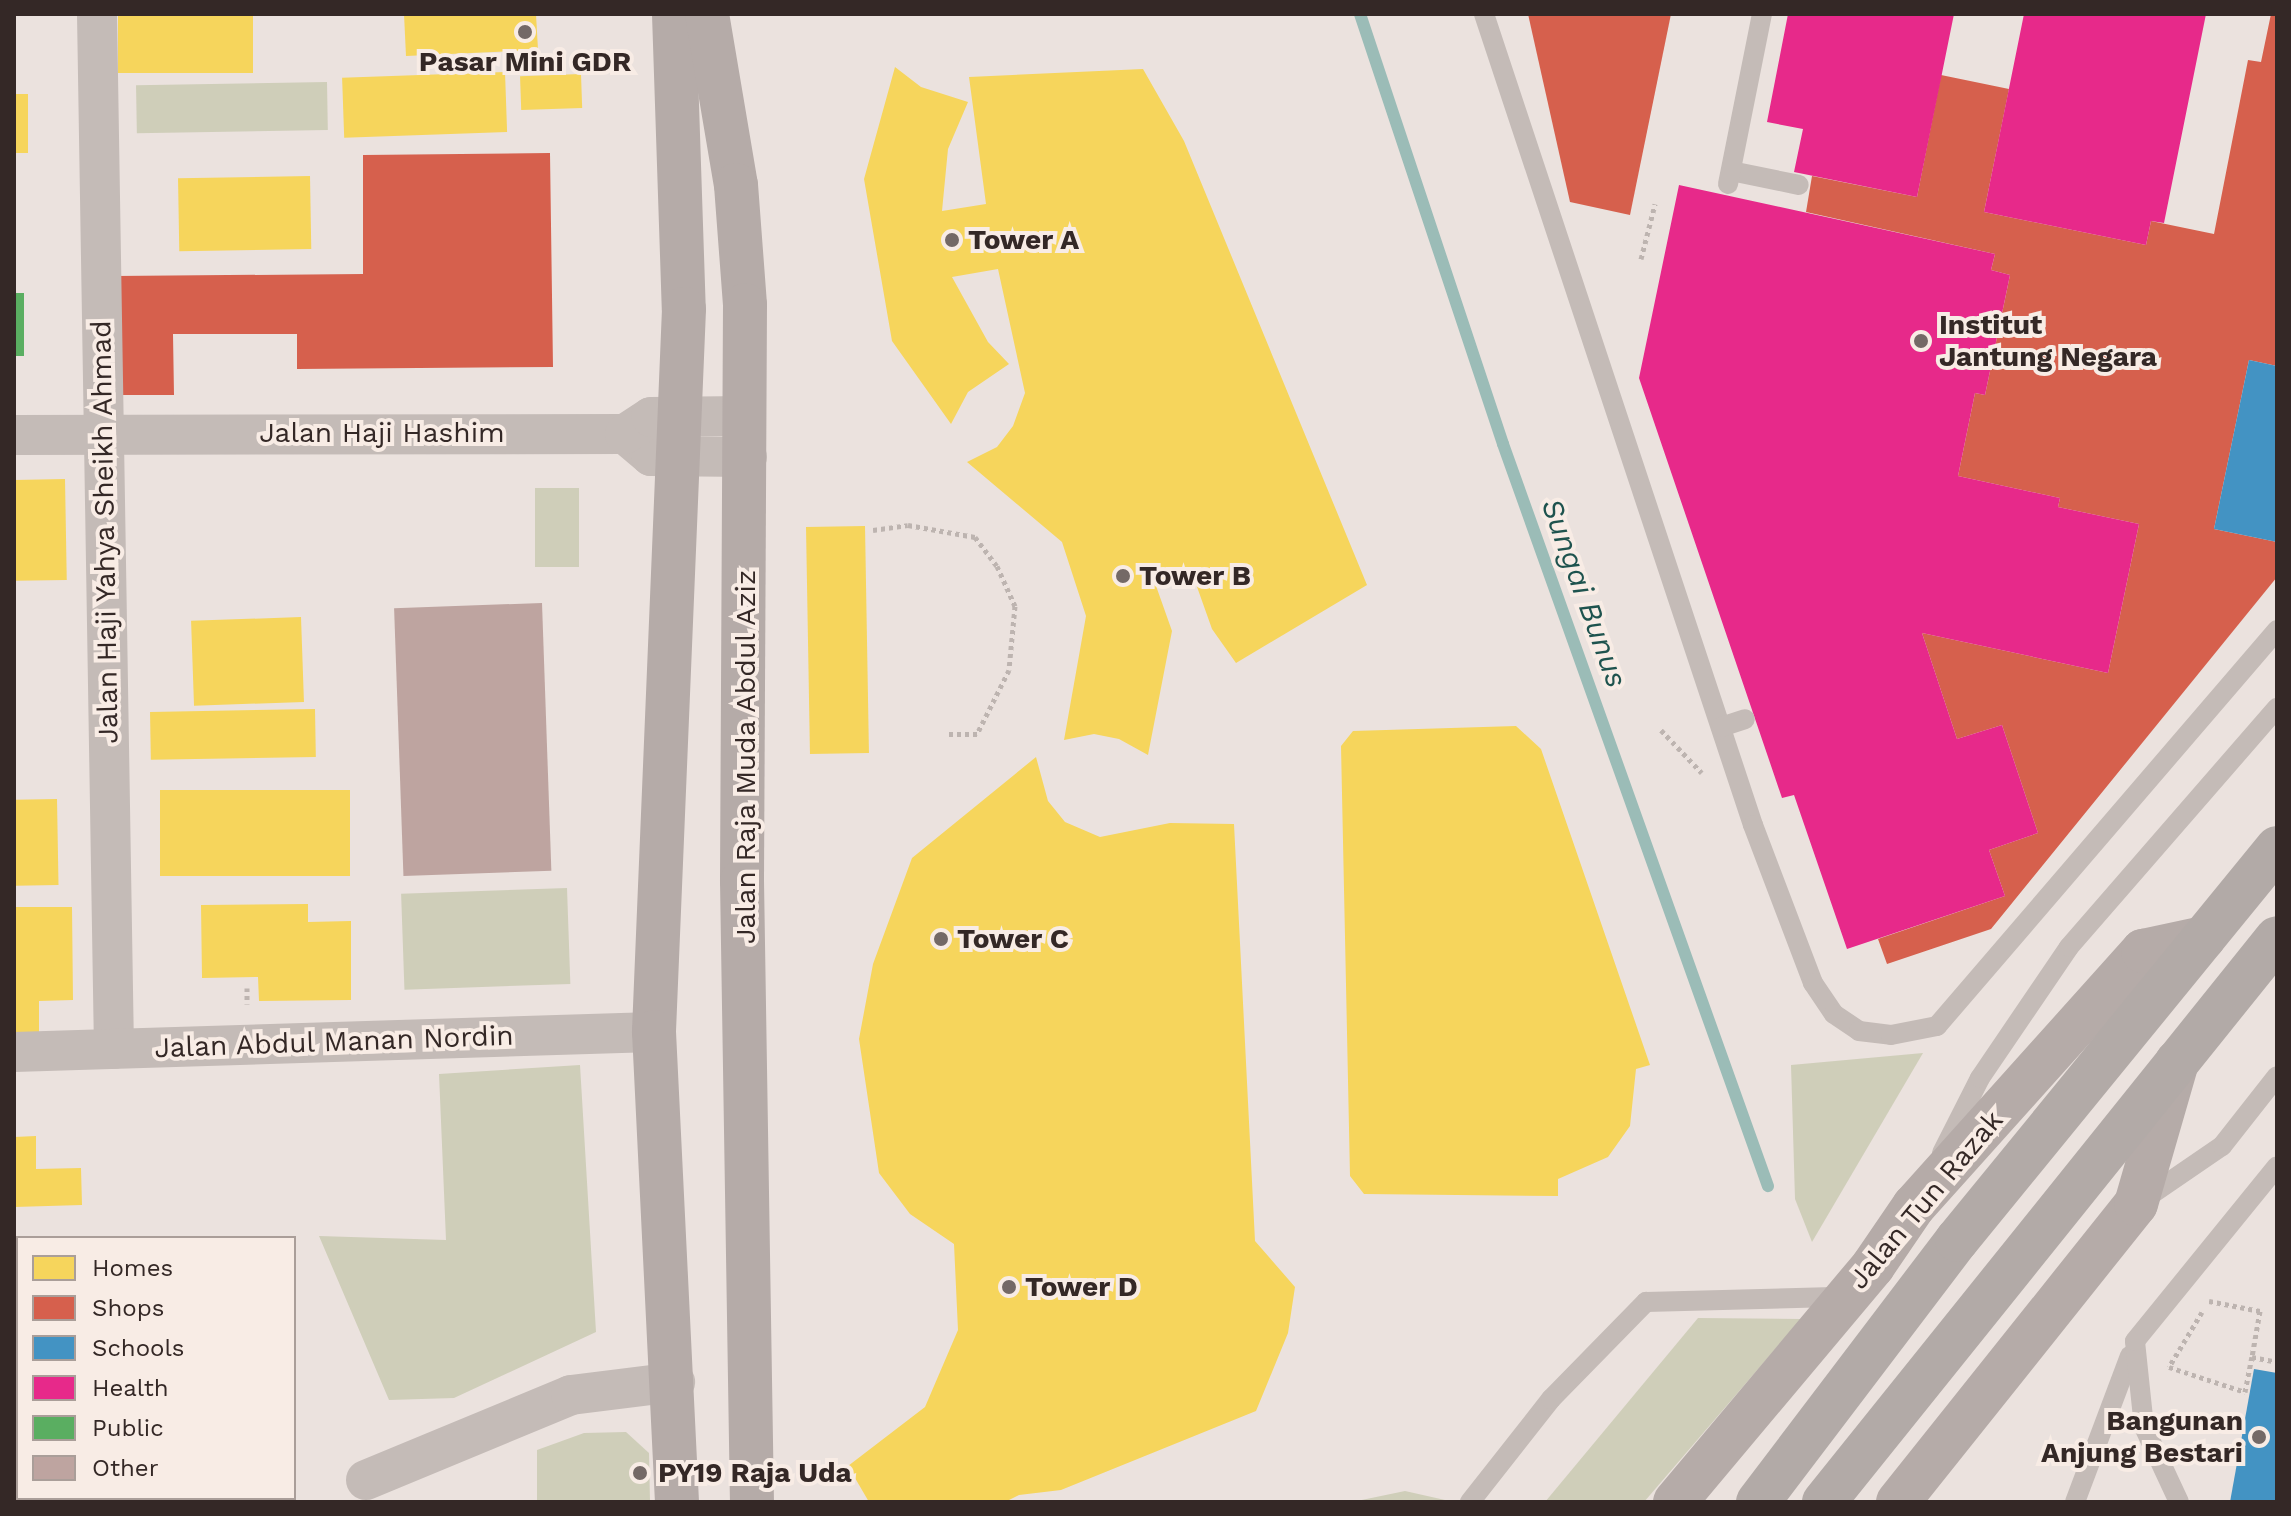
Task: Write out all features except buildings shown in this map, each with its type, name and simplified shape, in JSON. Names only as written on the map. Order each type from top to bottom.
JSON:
[{"type":"main road","points":[[674,14],[682,161],[679,436],[654,1032],[675,1382],[677,1502]]},
{"type":"main road","name":"Jalan Raja Muda Abdul Aziz","points":[[707,14],[736,185],[746,436],[742,881],[752,1502]]},
{"type":"main road","name":"Jalan Tun Razak","points":[[1758,1502],[1957,1240],[2277,848]]},
{"type":"main road","name":"Jalan Tun Razak","points":[[1675,1502],[1847,1296],[1914,1206],[2143,951],[2204,938]]},
{"type":"main road","points":[[1824,1502],[2001,1277],[2277,938]]},
{"type":"main road","points":[[1898,1502],[2136,1204],[2178,1060]]},
{"type":"street","name":"Jalan Haji Yahya Sheikh Ahmad","points":[[97,14],[114,1049]]},
{"type":"street","name":"Jalan Haji Hashim","points":[[14,435],[625,434],[651,417],[679,436],[746,436]]},
{"type":"street","name":"Jalan Abdul Manan Nordin","points":[[14,1052],[654,1032]]},
{"type":"street","points":[[366,1480],[571,1395],[675,1382]]},
{"type":"lane","points":[[1484,14],[1721,727],[1813,983],[1834,1014],[1859,1031],[1916,1033],[1937,1026],[2277,630]]},
{"type":"lane","points":[[1762,14],[1729,177],[1799,185]]},
{"type":"lane","points":[[1914,1206],[1980,1078],[2069,947],[2277,708]]},
{"type":"lane","points":[[1721,727],[1745,719]]},
{"type":"lane","points":[[2136,1204],[2222,1146],[2277,1076]]},
{"type":"lane","points":[[2075,1502],[2135,1341],[2277,1166]]},
{"type":"lane","points":[[1470,1502],[1551,1399],[1646,1302],[1847,1296]]},
{"type":"lane","points":[[2135,1341],[2144,1427],[2179,1502]]},
{"type":"path","points":[[1641,259],[1655,204]]},
{"type":"path","points":[[873,530],[908,525],[975,537],[997,566],[1015,606],[1009,670],[977,734],[945,734]]},
{"type":"path","points":[[2169,1367],[2245,1392],[2260,1311],[2209,1301]]},
{"type":"path","points":[[2252,1357],[2277,1362]]},
{"type":"green space","points":[[327,82],[328,130],[137,133],[136,85]]},
{"type":"green space","points":[[535,488],[579,488],[579,567],[535,567]]},
{"type":"green space","points":[[567,888],[570,984],[404,990],[401,894]]},
{"type":"green space","points":[[1923,1053],[1812,1242],[1795,1199],[1791,1065]]},
{"type":"green space","points":[[580,1065],[596,1332],[454,1398],[389,1400],[319,1236],[446,1240],[439,1074]]},
{"type":"green space","points":[[1698,1318],[1801,1319],[1644,1502],[1545,1502]]},
{"type":"green space","points":[[626,1432],[649,1453],[650,1502],[537,1502],[537,1450],[584,1433]]},
{"type":"green space","points":[[1405,1491],[1445,1500],[1352,1502]]},
{"type":"waterway","name":"Sungai Bunus","points":[[1360,14],[1503,444],[1768,1186]]},
{"type":"place","name":"Pasar Mini GDR","points":[[525,32]]},
{"type":"place","name":"Tower A","points":[[952,240]]},
{"type":"place","name":"Institut Jantung Negara","points":[[1921,341]]},
{"type":"place","name":"Tower B","points":[[1123,576]]},
{"type":"place","name":"Tower C","points":[[941,939]]},
{"type":"place","name":"Tower D","points":[[1009,1287]]},
{"type":"place","name":"Bangunan Anjung Bestari","points":[[2259,1437]]},
{"type":"place","name":"PY19 Raja Uda","points":[[640,1473]]}]
